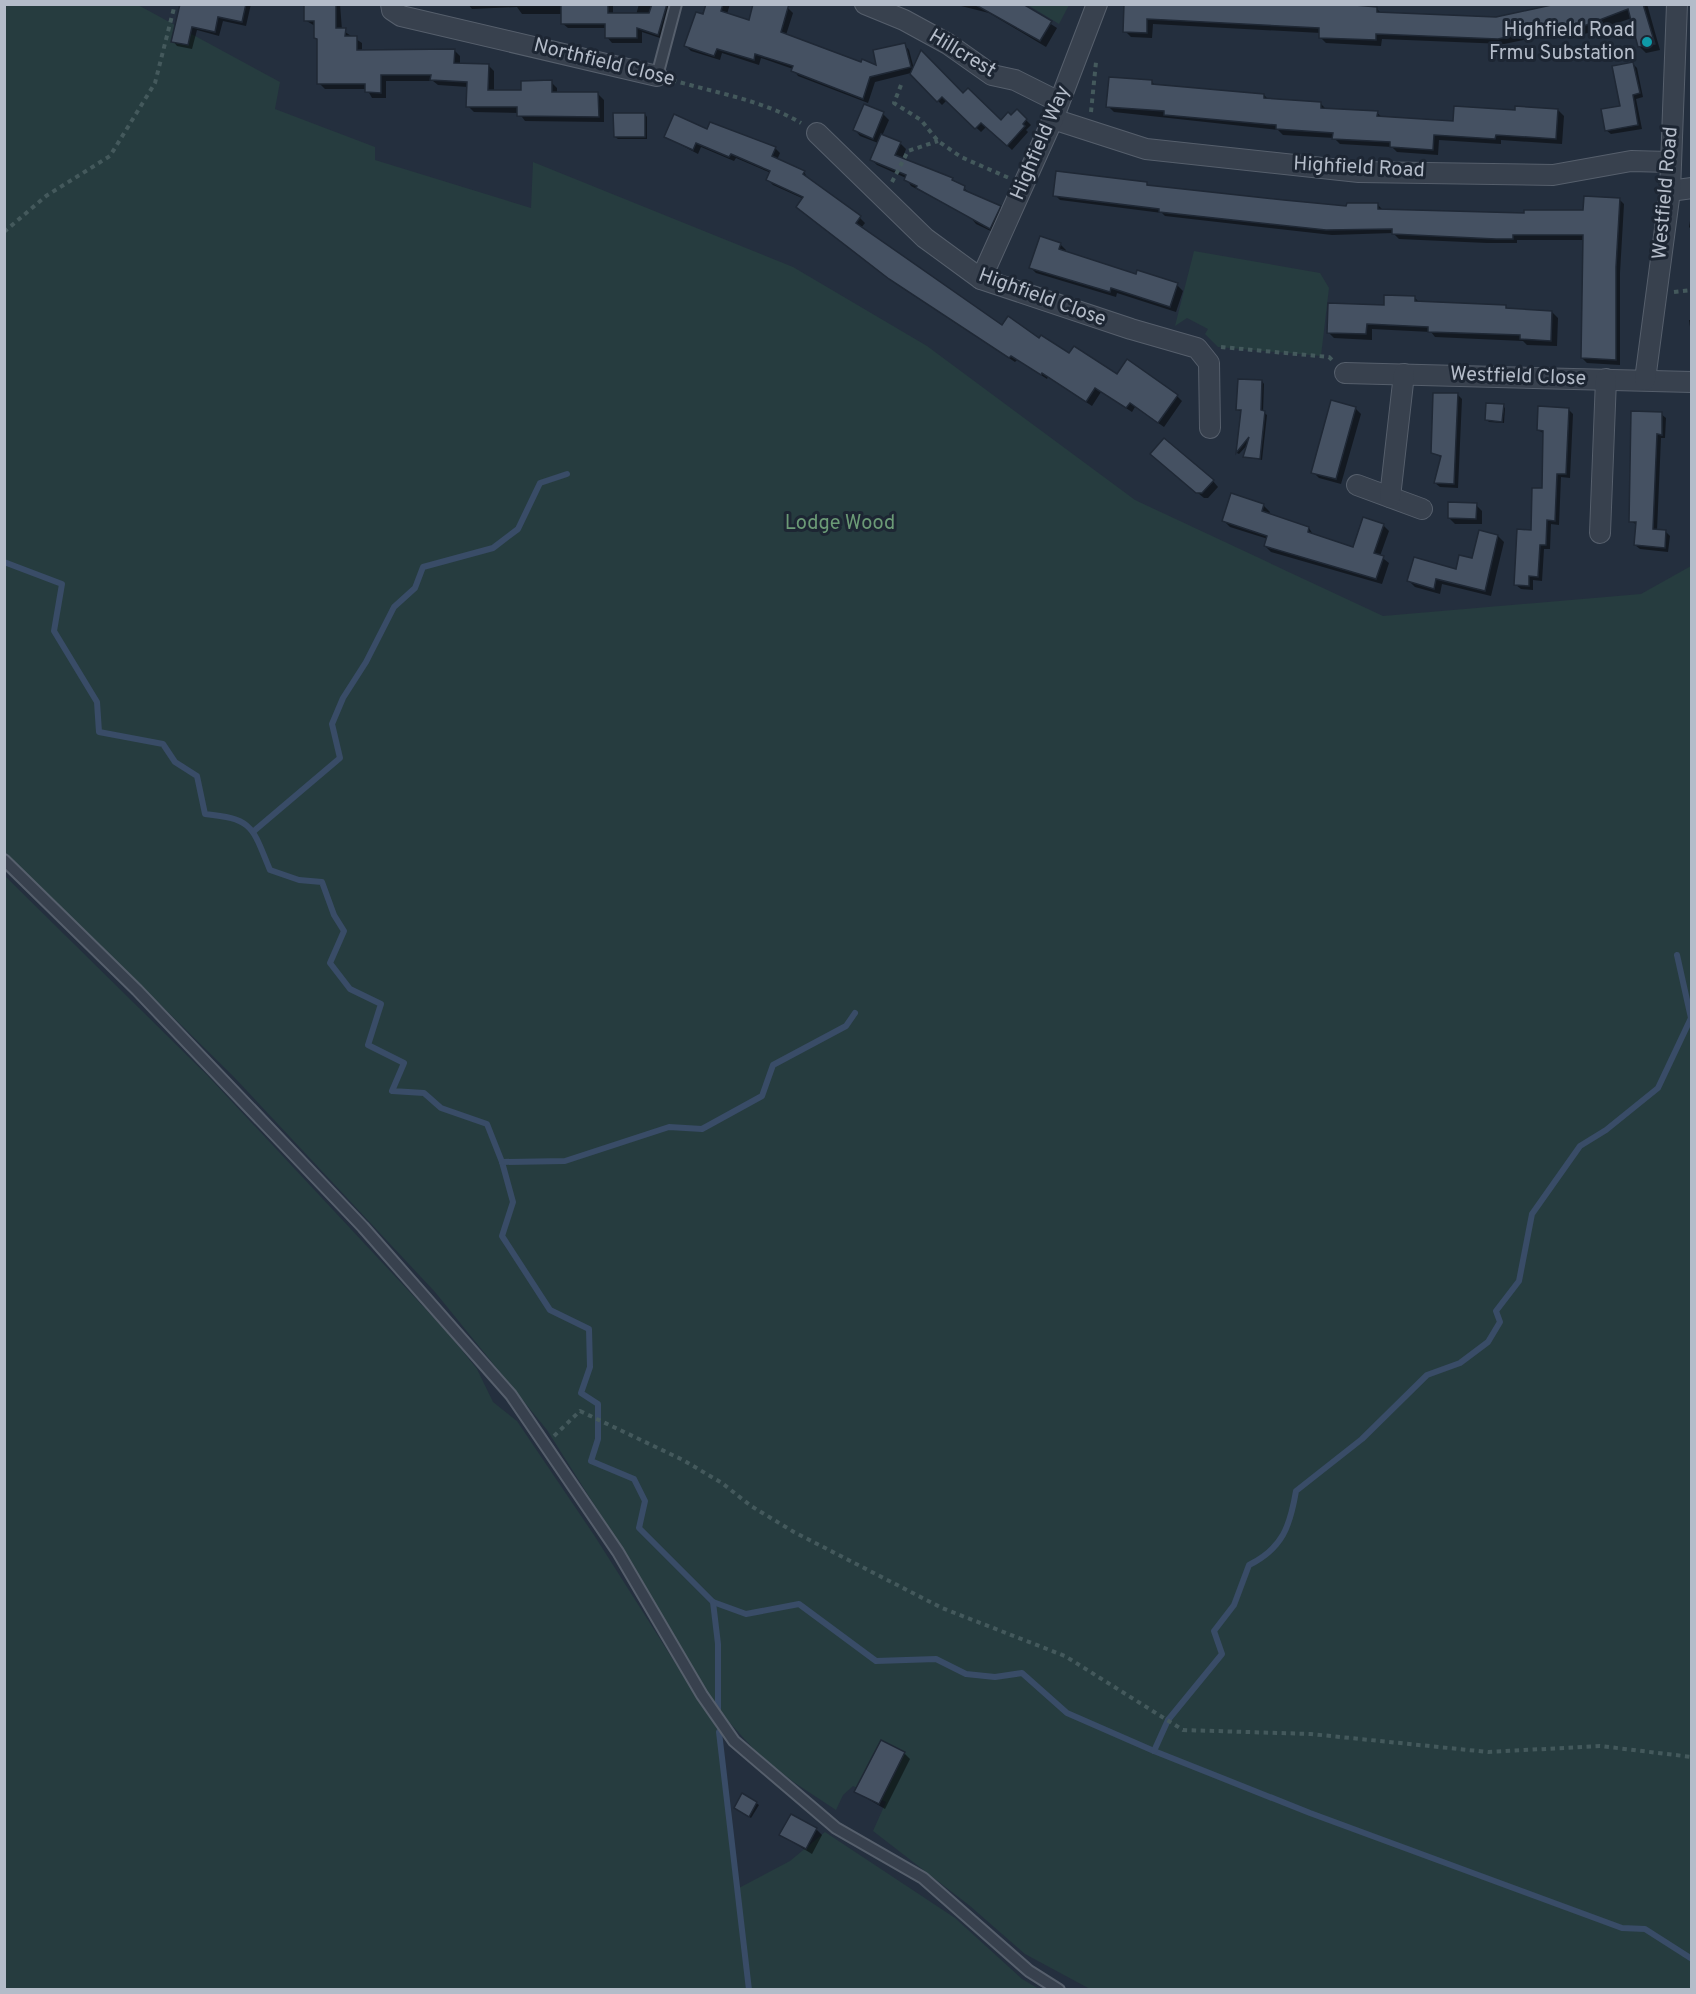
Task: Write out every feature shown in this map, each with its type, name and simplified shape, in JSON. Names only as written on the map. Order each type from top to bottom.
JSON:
[{"type":"street","name":"Northfield Close","points":[[391,4],[392,10],[401,16],[657,76]]},
{"type":"street","name":"Hillcrest","points":[[865,4],[904,20],[948,44],[992,75],[1015,81],[1056,110]]},
{"type":"street","name":"Highfield Way","points":[[981,279],[1056,110],[1097,4]]},
{"type":"street","name":"Westfield Road","points":[[1646,380],[1670,191],[1677,4]]},
{"type":"street","name":"Highfield Road","points":[[1056,110],[1146,149],[1359,172],[1553,175],[1631,161],[1670,162]]},
{"type":"street","name":"Highfield Close","points":[[817,133],[925,238],[981,279],[1131,329],[1190,345],[1202,353]]},
{"type":"street","points":[[1670,191],[1692,188]]},
{"type":"street","points":[[1202,353],[1209,363],[1210,428]]},
{"type":"street","name":"Westfield Close","points":[[1345,373],[1692,382]]},
{"type":"street","points":[[1390,497],[1404,374]]},
{"type":"street","points":[[1600,533],[1606,380]]},
{"type":"street","points":[[1357,485],[1422,509]]},
{"type":"lane","points":[[657,76],[676,4]]},
{"type":"lane","points":[[4,860],[137,990],[363,1227],[511,1395],[618,1552],[702,1695],[734,1741],[836,1828],[923,1878],[1029,1971],[1059,1989]]},
{"type":"path","points":[[4,232],[46,196],[110,156],[155,83],[176,4]]},
{"type":"path","name":"Northfield Close","points":[[657,76],[783,112],[817,133]]},
{"type":"path","points":[[901,85],[894,103],[921,120],[938,141],[961,157],[1023,184]]},
{"type":"path","points":[[883,199],[908,151],[938,141]]},
{"type":"path","points":[[1202,353],[1218,347],[1329,357],[1345,373]]},
{"type":"path","points":[[543,1442],[553,1437],[580,1411],[683,1460],[723,1483],[751,1506],[794,1532],[942,1608],[1065,1656],[1183,1730],[1311,1734],[1488,1752],[1600,1746],[1692,1757]]},
{"type":"green space","name":"Lodge Wood","points":[[4,5],[138,5],[280,82],[275,109],[375,147],[375,160],[531,208],[533,162],[793,267],[927,346],[1135,500],[1383,616],[1641,594],[1691,566],[1691,1989],[1090,1989],[1025,1954],[970,1906],[873,1831],[886,1802],[853,1786],[843,1795],[836,1810],[761,1757],[718,1710],[638,1574],[547,1430],[435,1292],[233,1076],[5,852]]},
{"type":"green space","points":[[1028,5],[1069,5],[1059,24]]},
{"type":"green space","points":[[1194,251],[1320,273],[1329,288],[1321,356],[1218,347],[1205,334],[1208,329],[1187,318],[1175,326]]},
{"type":"green space","points":[[4,875],[207,1075],[448,1333],[477,1369],[493,1402],[517,1421],[594,1535],[719,1732],[737,1889],[790,1861],[825,1832],[955,1918],[1022,1979],[1039,1989],[5,1989]]},
{"type":"building","points":[[180,4],[246,4],[242,22],[218,17],[215,32],[192,27],[188,45],[171,42]]},
{"type":"building","points":[[304,4],[336,4],[336,28],[346,28],[345,36],[357,36],[357,50],[455,49],[454,63],[489,64],[488,90],[521,90],[521,81],[552,80],[552,92],[598,92],[599,117],[517,116],[517,107],[466,107],[467,82],[430,80],[431,75],[381,75],[381,93],[365,92],[365,84],[317,84],[317,39],[314,38],[314,21],[304,21]]},
{"type":"building","points":[[561,4],[608,4],[608,13],[649,13],[652,4],[667,4],[658,35],[637,28],[637,38],[605,38],[605,24],[561,24]]},
{"type":"building","points":[[706,4],[723,4],[721,11],[749,20],[753,4],[789,4],[781,32],[861,62],[862,59],[876,65],[873,50],[905,43],[911,67],[870,77],[863,99],[791,71],[793,66],[755,54],[754,60],[717,49],[714,56],[684,46],[696,12],[703,14]]},
{"type":"building","points":[[974,4],[1023,4],[1052,21],[1040,41]]},
{"type":"building","points":[[1124,4],[1344,4],[1377,7],[1377,12],[1496,17],[1556,4],[1643,4],[1655,44],[1638,47],[1628,9],[1563,34],[1560,26],[1498,39],[1376,34],[1376,40],[1319,38],[1319,28],[1147,19],[1147,33],[1123,32]]},
{"type":"building","points":[[921,50],[963,93],[968,88],[1001,120],[1008,112],[1011,115],[1017,109],[1027,119],[1023,124],[1025,126],[1007,146],[981,123],[975,129],[942,97],[937,102],[910,74]]},
{"type":"building","points":[[1633,62],[1640,93],[1633,95],[1638,125],[1605,131],[1601,109],[1620,106],[1612,66]]},
{"type":"building","points":[[1109,77],[1152,80],[1152,84],[1264,94],[1264,98],[1321,102],[1321,108],[1378,111],[1377,116],[1453,121],[1454,106],[1515,110],[1515,106],[1558,109],[1556,139],[1496,135],[1495,139],[1434,135],[1433,150],[1390,147],[1390,142],[1332,139],[1333,133],[1276,129],[1276,125],[1164,115],[1164,111],[1106,107]]},
{"type":"building","points":[[864,104],[884,112],[873,139],[853,130]]},
{"type":"building","points":[[613,113],[645,113],[645,137],[614,137]]},
{"type":"building","points":[[674,114],[707,129],[710,122],[776,147],[772,156],[805,171],[803,174],[861,216],[856,223],[1002,325],[1008,316],[1039,338],[1041,335],[1069,353],[1074,346],[1117,374],[1127,359],[1178,395],[1158,423],[1130,403],[1126,408],[1095,388],[1086,402],[1042,373],[1041,375],[1011,356],[1009,358],[889,279],[796,207],[803,197],[766,180],[770,171],[731,154],[729,157],[696,143],[693,150],[664,137]]},
{"type":"building","points":[[881,134],[901,142],[895,155],[953,178],[952,180],[965,186],[964,190],[1001,206],[990,229],[916,188],[917,186],[904,180],[906,175],[870,160]]},
{"type":"building","points":[[1056,171],[1147,182],[1147,185],[1284,200],[1346,206],[1347,203],[1378,203],[1378,209],[1524,213],[1524,210],[1583,210],[1584,196],[1620,198],[1616,267],[1616,360],[1581,358],[1583,235],[1513,235],[1513,239],[1496,239],[1392,234],[1392,229],[1326,230],[1159,212],[1159,209],[1053,196]]},
{"type":"building","points":[[1040,236],[1061,243],[1059,249],[1136,274],[1137,270],[1178,283],[1170,307],[1111,288],[1110,292],[1029,268]]},
{"type":"building","points":[[1384,295],[1415,296],[1415,301],[1506,305],[1506,308],[1552,311],[1551,341],[1520,339],[1520,335],[1428,332],[1428,327],[1367,324],[1366,334],[1327,333],[1328,303],[1384,305]]},
{"type":"building","points":[[1238,379],[1262,380],[1261,410],[1265,411],[1260,459],[1243,457],[1249,437],[1236,453],[1241,410],[1236,410]]},
{"type":"building","points":[[1433,393],[1458,393],[1454,484],[1434,483],[1441,456],[1431,453]]},
{"type":"building","points":[[1331,400],[1356,407],[1336,479],[1311,473]]},
{"type":"building","points":[[1486,403],[1504,404],[1502,422],[1485,420]]},
{"type":"building","points":[[1538,406],[1569,408],[1566,474],[1557,474],[1555,521],[1547,520],[1546,545],[1540,545],[1538,577],[1529,576],[1529,586],[1514,585],[1517,529],[1531,530],[1532,488],[1542,488],[1543,431],[1537,430]]},
{"type":"building","points":[[1631,411],[1662,412],[1662,435],[1657,434],[1653,529],[1666,530],[1665,548],[1634,545],[1636,522],[1629,522]]},
{"type":"building","points":[[1164,438],[1214,480],[1202,493],[1196,493],[1150,454]]},
{"type":"building","points":[[1231,493],[1264,504],[1262,511],[1309,527],[1308,532],[1353,547],[1363,517],[1384,524],[1374,553],[1384,556],[1376,579],[1264,546],[1267,536],[1222,521]]},
{"type":"building","points":[[1448,502],[1477,503],[1476,519],[1448,518]]},
{"type":"building","points":[[1479,530],[1498,535],[1485,591],[1436,579],[1434,589],[1407,581],[1414,557],[1456,569],[1459,555],[1472,558]]},
{"type":"building","points":[[881,1740],[905,1752],[879,1804],[854,1792]]},
{"type":"building","points":[[742,1793],[757,1802],[749,1817],[734,1808]]},
{"type":"building","points":[[791,1814],[817,1828],[806,1849],[779,1835]]},
{"type":"waterway","points":[[254,831],[340,758],[332,724],[343,698],[366,662],[394,607],[415,588],[423,567],[493,548],[518,529],[540,483],[567,474]]},
{"type":"waterway","points":[[4,562],[62,584],[54,631],[97,702],[99,732],[163,744],[175,762],[197,776],[205,814],[233,819],[249,828],[270,870],[299,880],[322,882],[334,915],[344,931],[330,963],[350,989],[381,1004],[368,1045],[404,1063],[392,1091],[424,1093],[441,1108],[487,1124],[502,1162],[513,1202],[502,1236],[550,1310],[589,1329],[590,1367],[581,1393],[598,1404],[598,1439],[591,1461],[634,1479],[645,1501],[639,1528],[713,1602],[746,1614],[799,1604],[876,1661],[936,1659],[966,1674],[995,1677],[1022,1673],[1067,1713],[1154,1751],[1310,1813],[1622,1928],[1645,1929],[1692,1959]]},
{"type":"waterway","points":[[1154,1751],[1168,1720],[1222,1654],[1214,1631],[1234,1605],[1249,1565],[1270,1551],[1283,1535],[1291,1515],[1296,1491],[1362,1439],[1427,1375],[1460,1363],[1488,1342],[1500,1322],[1496,1311],[1519,1281],[1532,1214],[1580,1146],[1606,1130],[1658,1088],[1691,1018],[1677,955]]},
{"type":"waterway","points":[[502,1162],[565,1161],[669,1127],[702,1129],[762,1096],[773,1065],[846,1026],[855,1013]]},
{"type":"waterway","points":[[713,1602],[718,1644],[718,1710]]},
{"type":"waterway","points":[[719,1732],[749,1990]]},
{"type":"place","name":"Highfield Road Frmu Substation","points":[[1647,42]]}]
